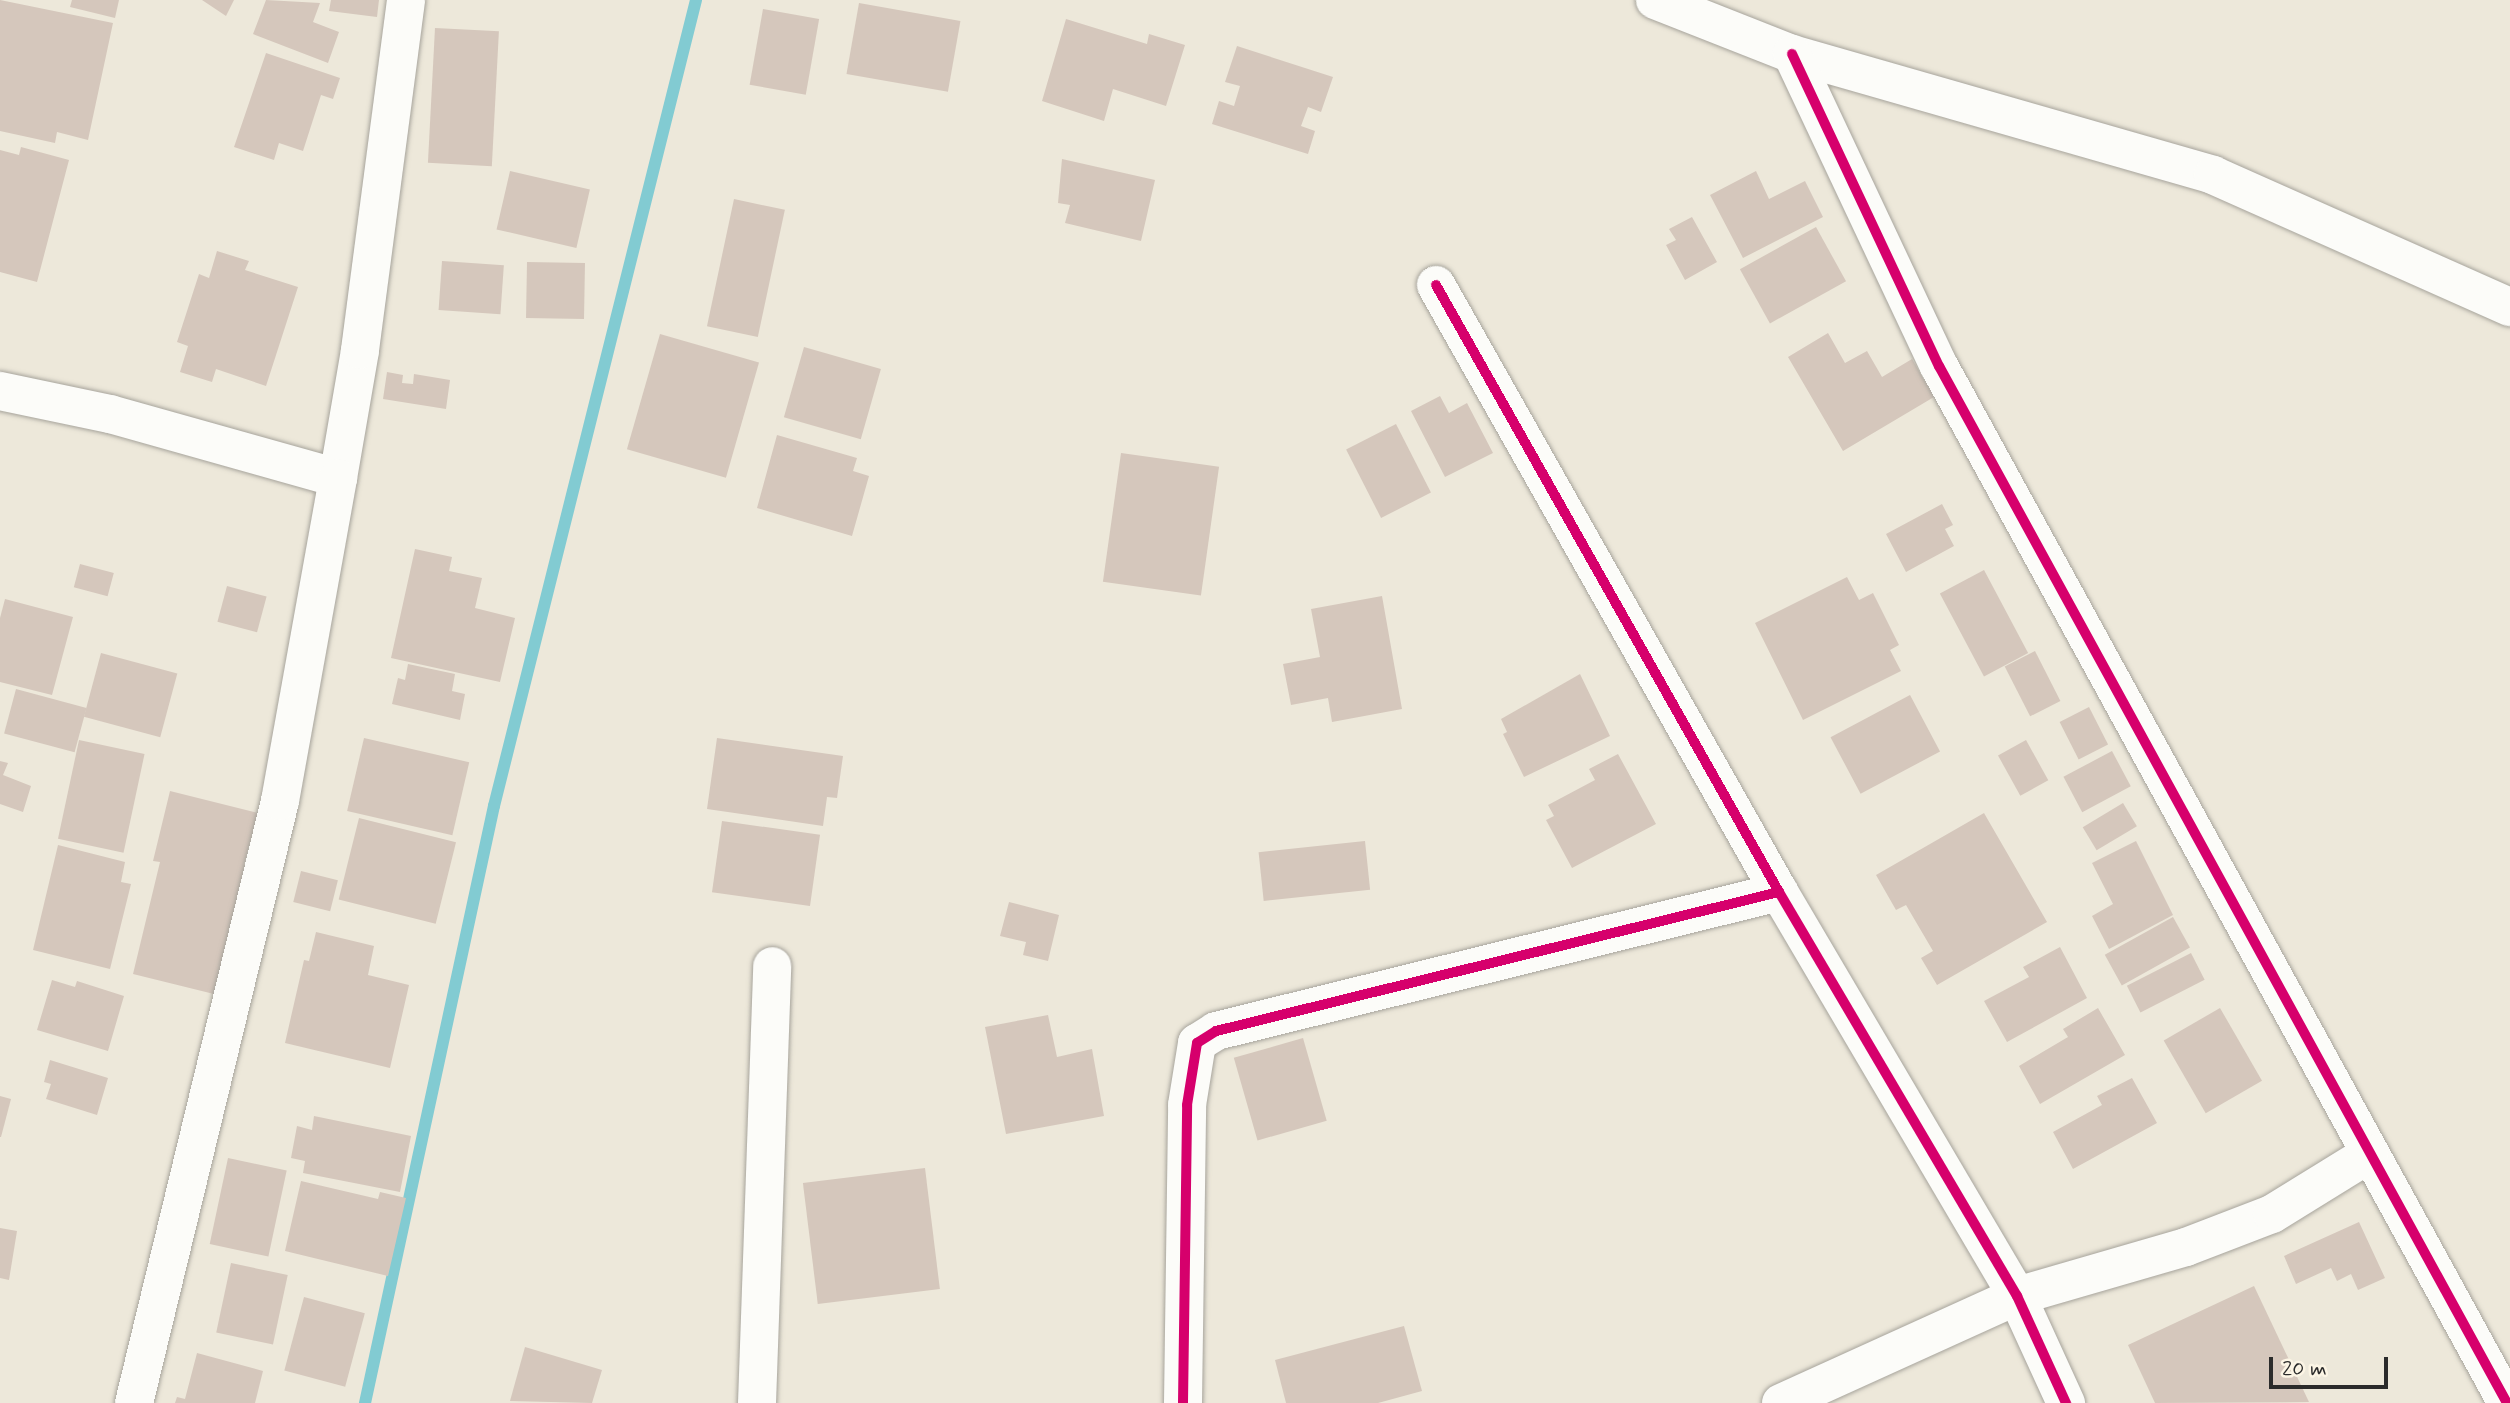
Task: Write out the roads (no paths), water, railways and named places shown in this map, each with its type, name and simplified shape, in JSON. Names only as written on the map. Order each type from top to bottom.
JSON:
[{"type":"street","points":[[134,1403],[280,801],[360,350],[406,0]]},
{"type":"street","points":[[1655,0],[1792,54],[2213,175],[2510,307]]},
{"type":"street","points":[[1792,54],[1939,366],[2507,1403]]},
{"type":"street","points":[[1436,285],[1779,891],[2017,1296],[2066,1403]]},
{"type":"street","points":[[0,391],[110,414],[338,478]]},
{"type":"street","points":[[1183,1403],[1187,1105],[1197,1043],[1216,1031],[1779,891]]},
{"type":"street","points":[[757,1403],[772,966]]},
{"type":"street","points":[[1781,1403],[2017,1296],[2186,1247],[2272,1214],[2369,1154]]},
{"type":"waterway","points":[[365,1403],[494,806],[696,0]]}]
